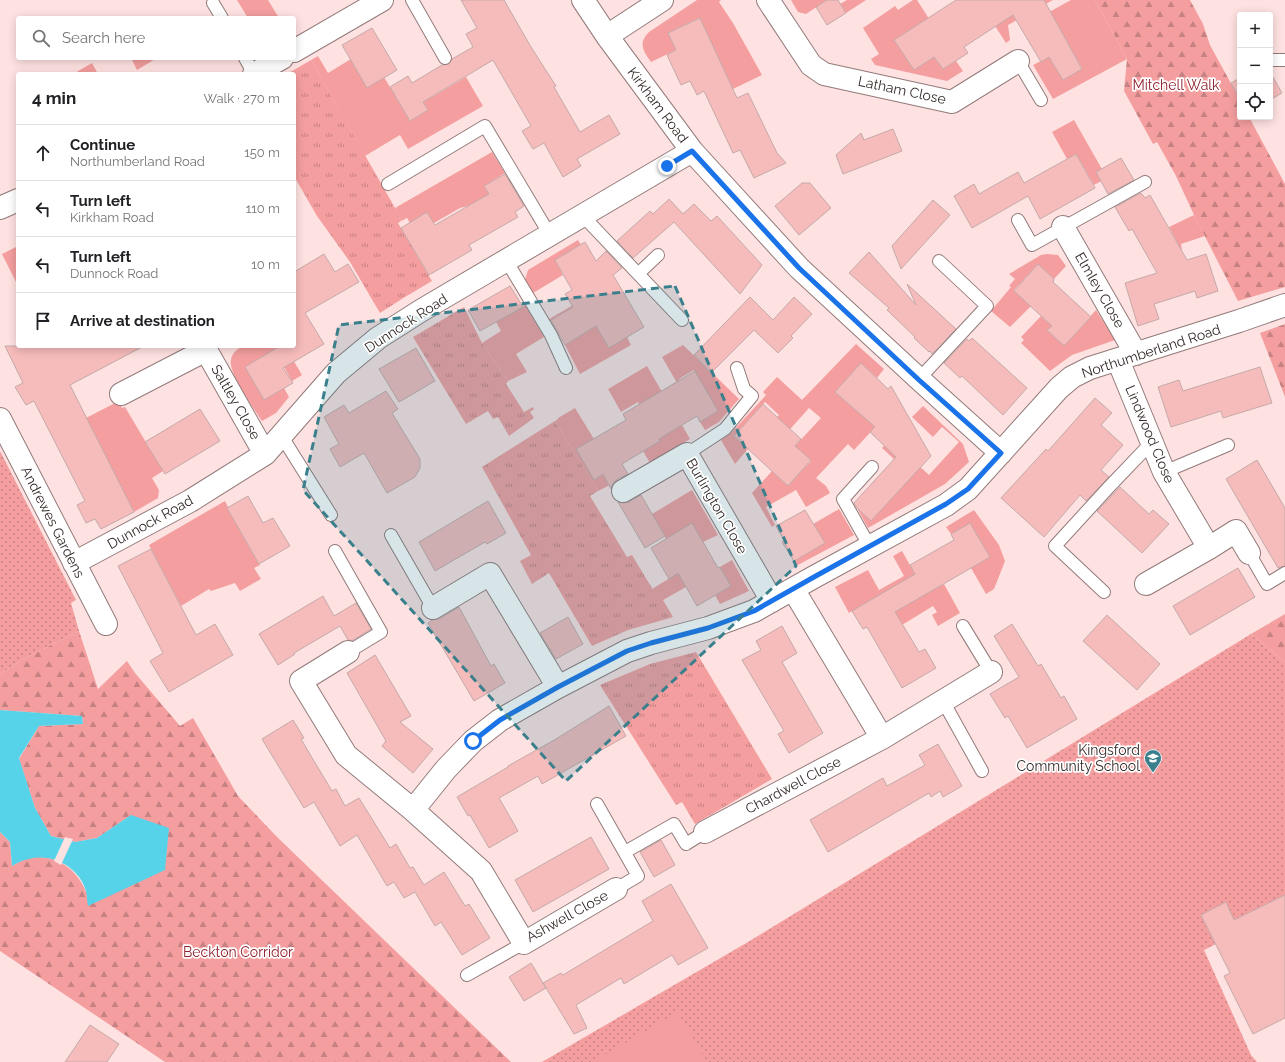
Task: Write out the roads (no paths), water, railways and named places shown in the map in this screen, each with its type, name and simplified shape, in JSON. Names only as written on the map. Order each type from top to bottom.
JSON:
[{"type":"street","points":[[296,50],[382,0]]},
{"type":"street","name":"Kirkham Road","points":[[583,0],[607,36],[692,151],[799,268],[919,380],[1001,453]]},
{"type":"street","points":[[607,36],[662,0]]},
{"type":"street","name":"Latham Close","points":[[768,0],[811,65],[824,74],[952,102],[1018,61]]},
{"type":"street","points":[[258,72],[278,60]]},
{"type":"street","name":"Dunnock Road","points":[[74,563],[190,501],[266,454],[336,373],[378,338],[422,310],[692,151]]},
{"type":"street","points":[[0,208],[16,201]]},
{"type":"street","name":"Elmley Close","points":[[1063,227],[1127,357]]},
{"type":"street","name":"Northumberland Road","points":[[413,810],[446,769],[473,741],[500,720],[558,687],[627,651],[708,628],[754,611],[952,501],[968,489],[1059,388],[1072,377],[1090,368],[1285,305]]},
{"type":"street","name":"Saltley Close","points":[[121,394],[210,348],[266,454]]},
{"type":"street","name":"Lindwood Close","points":[[1127,357],[1152,442],[1164,472],[1208,548]]},
{"type":"street","name":"Andrewes Gardens","points":[[0,420],[106,624]]},
{"type":"street","name":"Burlington Close","points":[[623,491],[687,454],[772,601]]},
{"type":"street","points":[[1146,584],[1236,531],[1249,553]]},
{"type":"street","points":[[433,608],[490,574],[558,687]]},
{"type":"street","points":[[793,589],[882,738]]},
{"type":"street","name":"Ashwell Close","points":[[348,652],[301,681],[346,755],[413,810],[482,871],[524,943],[616,889]]},
{"type":"street","name":"Chardwell Close","points":[[705,832],[882,738],[991,672]]},
{"type":"lane","points":[[412,0],[445,58]]},
{"type":"lane","points":[[213,3],[221,16]]},
{"type":"lane","points":[[246,60],[253,72]]},
{"type":"lane","points":[[1273,60],[1285,60]]},
{"type":"lane","name":"Latham Close","points":[[1018,61],[1041,100]]},
{"type":"lane","points":[[388,184],[485,126],[550,235]]},
{"type":"lane","points":[[1018,220],[1032,245],[1144,182]]},
{"type":"lane","points":[[583,216],[682,320]]},
{"type":"lane","points":[[638,274],[658,255]]},
{"type":"lane","points":[[506,260],[551,335],[566,368]]},
{"type":"lane","points":[[919,380],[987,306],[938,261]]},
{"type":"lane","points":[[687,454],[725,429],[752,396],[744,389],[737,368]]},
{"type":"lane","points":[[281,435],[331,516]]},
{"type":"lane","points":[[1104,592],[1055,546],[1108,487],[1152,442]]},
{"type":"lane","points":[[1164,472],[1228,445]]},
{"type":"lane","points":[[870,546],[843,499],[872,467]]},
{"type":"lane","points":[[390,535],[433,608]]},
{"type":"lane","points":[[335,551],[381,632],[348,652]]},
{"type":"lane","points":[[1249,553],[1267,584],[1285,573]]},
{"type":"lane","points":[[963,626],[991,672]]},
{"type":"lane","points":[[943,701],[982,771]]},
{"type":"lane","points":[[597,804],[638,876],[616,889]]},
{"type":"lane","points":[[625,852],[674,824],[686,844],[705,832]]},
{"type":"lane","points":[[467,976],[524,943]]},
{"type":"water","points":[[0,710],[82,716],[83,724],[39,726],[19,758],[35,808],[51,836],[75,842],[97,838],[131,815],[169,828],[165,870],[88,906],[86,891],[82,882],[71,869],[64,864],[47,858],[38,858],[25,860],[12,866],[10,842],[0,832]]},
{"type":"place","name":"Kingsford Community School","points":[[1153,773]]},
{"type":"park label","name":"Mitchell Walk","points":[[1176,85]]},
{"type":"park label","name":"Beckton Corridor","points":[[238,952]]}]
